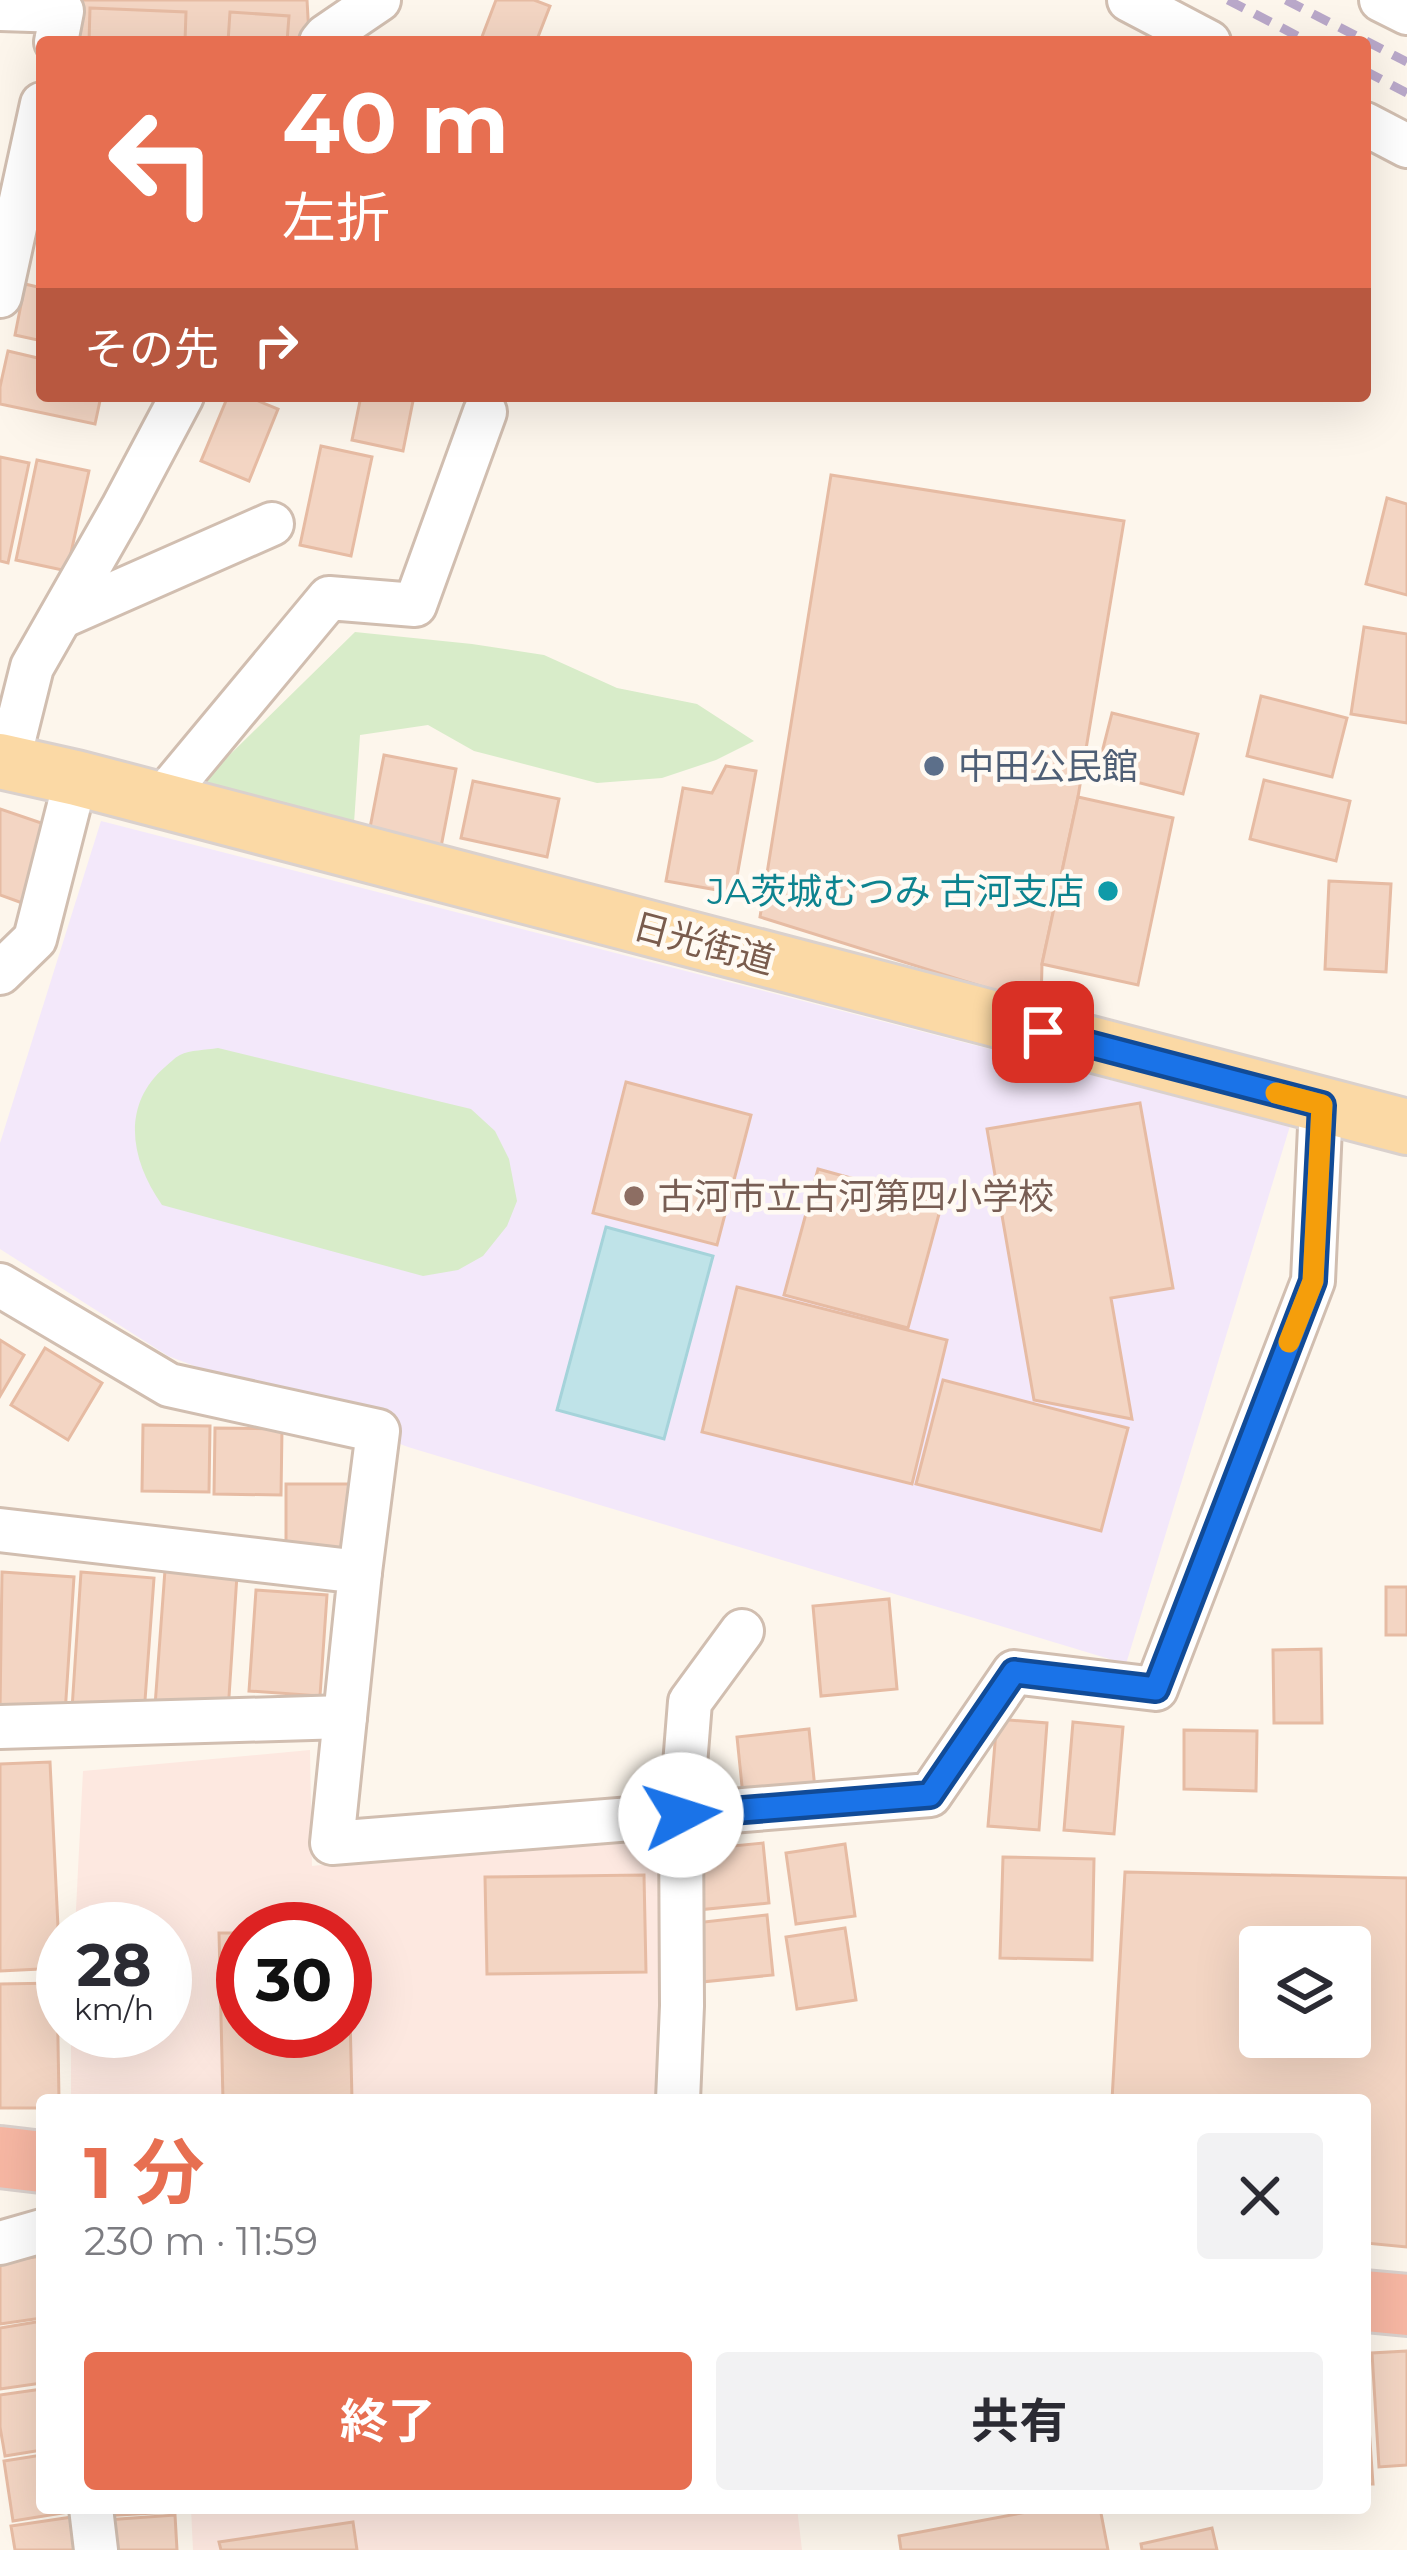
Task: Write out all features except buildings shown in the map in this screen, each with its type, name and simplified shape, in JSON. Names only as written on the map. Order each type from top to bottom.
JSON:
[{"type":"highway","points":[[0,2157],[36,2161]]},
{"type":"highway","points":[[1371,2302],[1407,2305]]},
{"type":"main road","name":"日光街道","points":[[4,762],[1407,1127]]},
{"type":"street","points":[[325,36],[380,0]]},
{"type":"street","points":[[1129,0],[1198,36]]},
{"type":"street","points":[[1381,0],[1407,13]]},
{"type":"street","points":[[0,9],[62,11],[57,36]]},
{"type":"street","points":[[1371,127],[1407,146]]},
{"type":"street","points":[[0,296],[36,131]]},
{"type":"street","points":[[4,762],[32,667],[179,402]]},
{"type":"street","points":[[161,800],[328,598],[416,605],[485,412]]},
{"type":"street","points":[[61,617],[272,524]]},
{"type":"street","points":[[0,974],[35,939],[76,778]]},
{"type":"street","points":[[0,1285],[169,1384],[378,1431],[332,1843],[930,1795],[1014,1672],[1156,1689],[1313,1281],[1322,1105]]},
{"type":"street","points":[[0,1530],[360,1572]]},
{"type":"street","points":[[678,2094],[681,1815],[690,1702],[742,1631]]},
{"type":"street","points":[[0,1727],[345,1717]]},
{"type":"street","points":[[0,2243],[36,2233]]},
{"type":"street","points":[[92,2514],[96,2550]]},
{"type":"shaded area","name":"古河市立古河第四小学校","points":[[101,821],[1290,1126],[1126,1664],[408,1447],[168,1356],[0,1249],[0,1143]]},
{"type":"shaded area","points":[[310,1750],[312,1866],[665,1828],[661,2094],[71,2094],[71,2058],[192,2058],[192,1902],[76,1902],[83,1771]]},
{"type":"shaded area","points":[[191,2514],[798,2514],[802,2550],[193,2550]]},
{"type":"green space","points":[[355,632],[544,655],[617,688],[697,704],[754,741],[662,778],[597,783],[474,751],[428,725],[360,735],[354,823],[202,782]]},
{"type":"green space","points":[[218,1048],[471,1109],[495,1131],[509,1159],[517,1201],[507,1226],[483,1256],[458,1270],[423,1276],[162,1205],[137,1152],[136,1116],[141,1099],[178,1056]]},
{"type":"water","points":[[606,1227],[713,1256],[664,1439],[557,1410]]},
{"type":"railway","points":[[1228,0],[1297,36]]},
{"type":"railway","points":[[1286,0],[1356,36]]},
{"type":"railway","points":[[1371,44],[1407,62]]},
{"type":"railway","points":[[1371,74],[1407,93]]},
{"type":"slow traffic","points":[[1276,1093],[1322,1105],[1313,1281],[1289,1342]]},
{"type":"place","name":"中田公民館","points":[[934,766]]},
{"type":"place","name":"JA茨城むつみ 古河支店","points":[[1108,891]]},
{"type":"place","name":"古河市立古河第四小学校","points":[[634,1196]]},
{"type":"route","points":[[681,1815],[930,1795],[1014,1672],[1156,1689],[1313,1281],[1322,1105],[1043,1032]]}]
